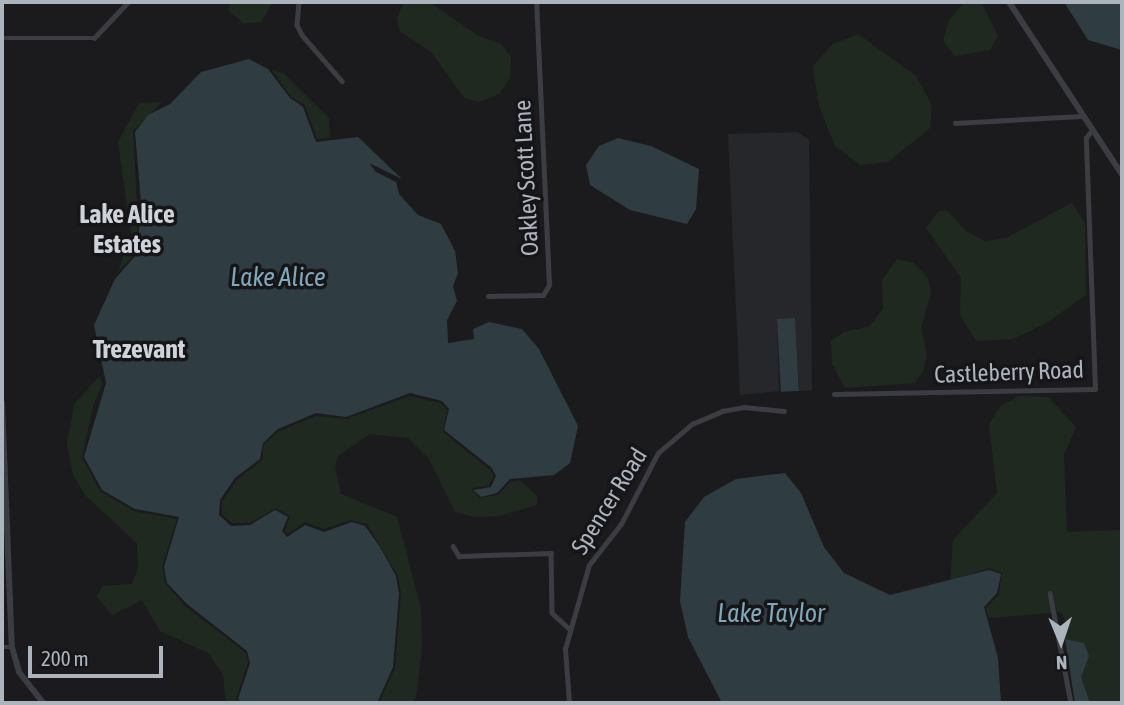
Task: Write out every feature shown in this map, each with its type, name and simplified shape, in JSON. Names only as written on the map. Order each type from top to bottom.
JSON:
[{"type":"street","points":[[2,38],[94,38],[128,2]]},
{"type":"street","points":[[299,2],[297,25],[302,35],[342,81]]},
{"type":"street","name":"Oakley Scott Lane","points":[[488,296],[543,295],[549,285],[536,2]]},
{"type":"street","points":[[1009,2],[1122,175]]},
{"type":"street","points":[[955,122],[1081,116]]},
{"type":"street","name":"Castleberry Road","points":[[834,394],[1095,389],[1086,138],[1091,131]]},
{"type":"street","points":[[2,403],[12,647],[19,672],[43,703]]},
{"type":"street","name":"Spencer Road","points":[[569,703],[565,649],[589,565],[621,524],[645,473],[673,438],[722,411],[744,407],[784,411]]},
{"type":"street","points":[[453,546],[459,555],[551,553],[552,613],[570,629]]},
{"type":"street","points":[[1050,593],[1071,703]]},
{"type":"street","points":[[2,647],[12,647]]},
{"type":"shaded area","points":[[231,2],[273,2],[261,22],[243,23],[228,10]]},
{"type":"shaded area","points":[[429,2],[479,36],[501,44],[511,57],[510,78],[499,94],[480,102],[464,98],[431,52],[400,31],[397,18],[403,4]]},
{"type":"shaded area","points":[[964,2],[981,2],[998,36],[990,50],[955,56],[943,41],[949,20]]},
{"type":"shaded area","points":[[858,34],[916,76],[932,105],[930,128],[888,162],[860,165],[835,146],[819,106],[813,66],[833,44]]},
{"type":"shaded area","points":[[272,70],[283,73],[329,118],[330,138],[317,139],[305,105],[291,97]]},
{"type":"shaded area","points":[[162,102],[133,131],[138,225],[135,254],[118,272],[131,234],[118,142],[139,103]]},
{"type":"shaded area","points":[[798,132],[809,140],[812,390],[799,391],[795,318],[777,319],[779,391],[740,395],[728,134]]},
{"type":"shaded area","points":[[1072,203],[1085,223],[1086,295],[1045,324],[1013,339],[976,341],[960,315],[961,278],[926,228],[939,211],[948,211],[966,231],[985,241],[1006,238]]},
{"type":"shaded area","points":[[897,259],[914,263],[928,278],[931,293],[921,328],[927,355],[923,371],[915,383],[845,388],[832,364],[831,341],[844,332],[870,326],[883,309],[882,280]]},
{"type":"shaded area","points":[[99,376],[103,383],[93,406],[82,458],[101,492],[134,511],[177,519],[162,566],[165,583],[185,606],[246,653],[248,662],[236,699],[239,703],[226,703],[223,675],[208,653],[160,631],[142,600],[112,615],[97,597],[102,586],[132,584],[138,568],[137,543],[85,495],[73,475],[67,444],[74,405]]},
{"type":"shaded area","points":[[410,396],[441,403],[447,410],[443,432],[490,470],[494,476],[489,485],[471,489],[479,498],[498,495],[511,481],[520,480],[537,496],[537,505],[500,516],[475,517],[455,512],[429,459],[408,438],[370,434],[338,456],[335,467],[341,494],[397,517],[421,609],[422,648],[416,698],[410,703],[379,703],[395,668],[401,594],[398,576],[367,524],[351,520],[324,529],[305,522],[288,534],[285,531],[290,516],[276,508],[250,523],[232,523],[222,514],[222,501],[237,480],[262,460],[264,444],[279,431],[316,416],[346,419]]},
{"type":"shaded area","points":[[1019,396],[1048,397],[1076,427],[1064,455],[1067,532],[1122,530],[1122,703],[1090,703],[1081,677],[1084,643],[1065,639],[1067,625],[1061,612],[1057,612],[1051,590],[1047,592],[1052,613],[988,618],[986,608],[999,594],[1002,573],[989,568],[950,581],[953,540],[997,493],[989,424],[1000,406]]},
{"type":"water","points":[[1064,2],[1122,2],[1122,50],[1088,40]]},
{"type":"water","name":"Lake Alice","points":[[249,59],[268,69],[290,98],[303,107],[316,142],[358,137],[402,179],[369,163],[376,172],[396,182],[399,194],[418,215],[441,224],[455,251],[458,273],[453,286],[457,301],[447,320],[448,343],[474,339],[473,329],[489,322],[522,329],[539,349],[578,426],[570,463],[554,475],[510,479],[497,493],[481,497],[473,490],[491,487],[496,476],[492,468],[444,430],[449,409],[442,401],[410,393],[346,417],[316,413],[278,429],[263,443],[260,459],[235,478],[220,500],[219,515],[231,526],[250,525],[275,510],[288,517],[282,531],[287,537],[305,525],[324,532],[352,522],[365,526],[380,547],[396,576],[399,594],[393,667],[377,703],[242,703],[238,699],[250,663],[247,651],[187,604],[167,583],[164,567],[179,517],[135,509],[102,490],[84,457],[106,383],[94,325],[115,279],[137,254],[141,202],[135,132],[148,115],[170,104],[201,72]]},
{"type":"water","points":[[618,138],[651,146],[699,169],[696,209],[687,224],[630,210],[590,185],[586,165],[599,146]]},
{"type":"water","points":[[795,318],[799,391],[781,392],[777,319]]},
{"type":"water","name":"Lake Taylor","points":[[785,473],[801,493],[824,547],[844,573],[890,595],[989,570],[1001,574],[997,593],[984,607],[998,658],[1001,703],[722,703],[688,637],[680,601],[685,522],[704,497],[736,479]]},
{"type":"water","points":[[1065,639],[1084,643],[1089,656],[1081,677],[1090,703],[1075,703]]},
{"type":"district","name":"Lake Alice Estates","points":[[127,230]]},
{"type":"district","name":"Trezevant","points":[[139,350]]}]
